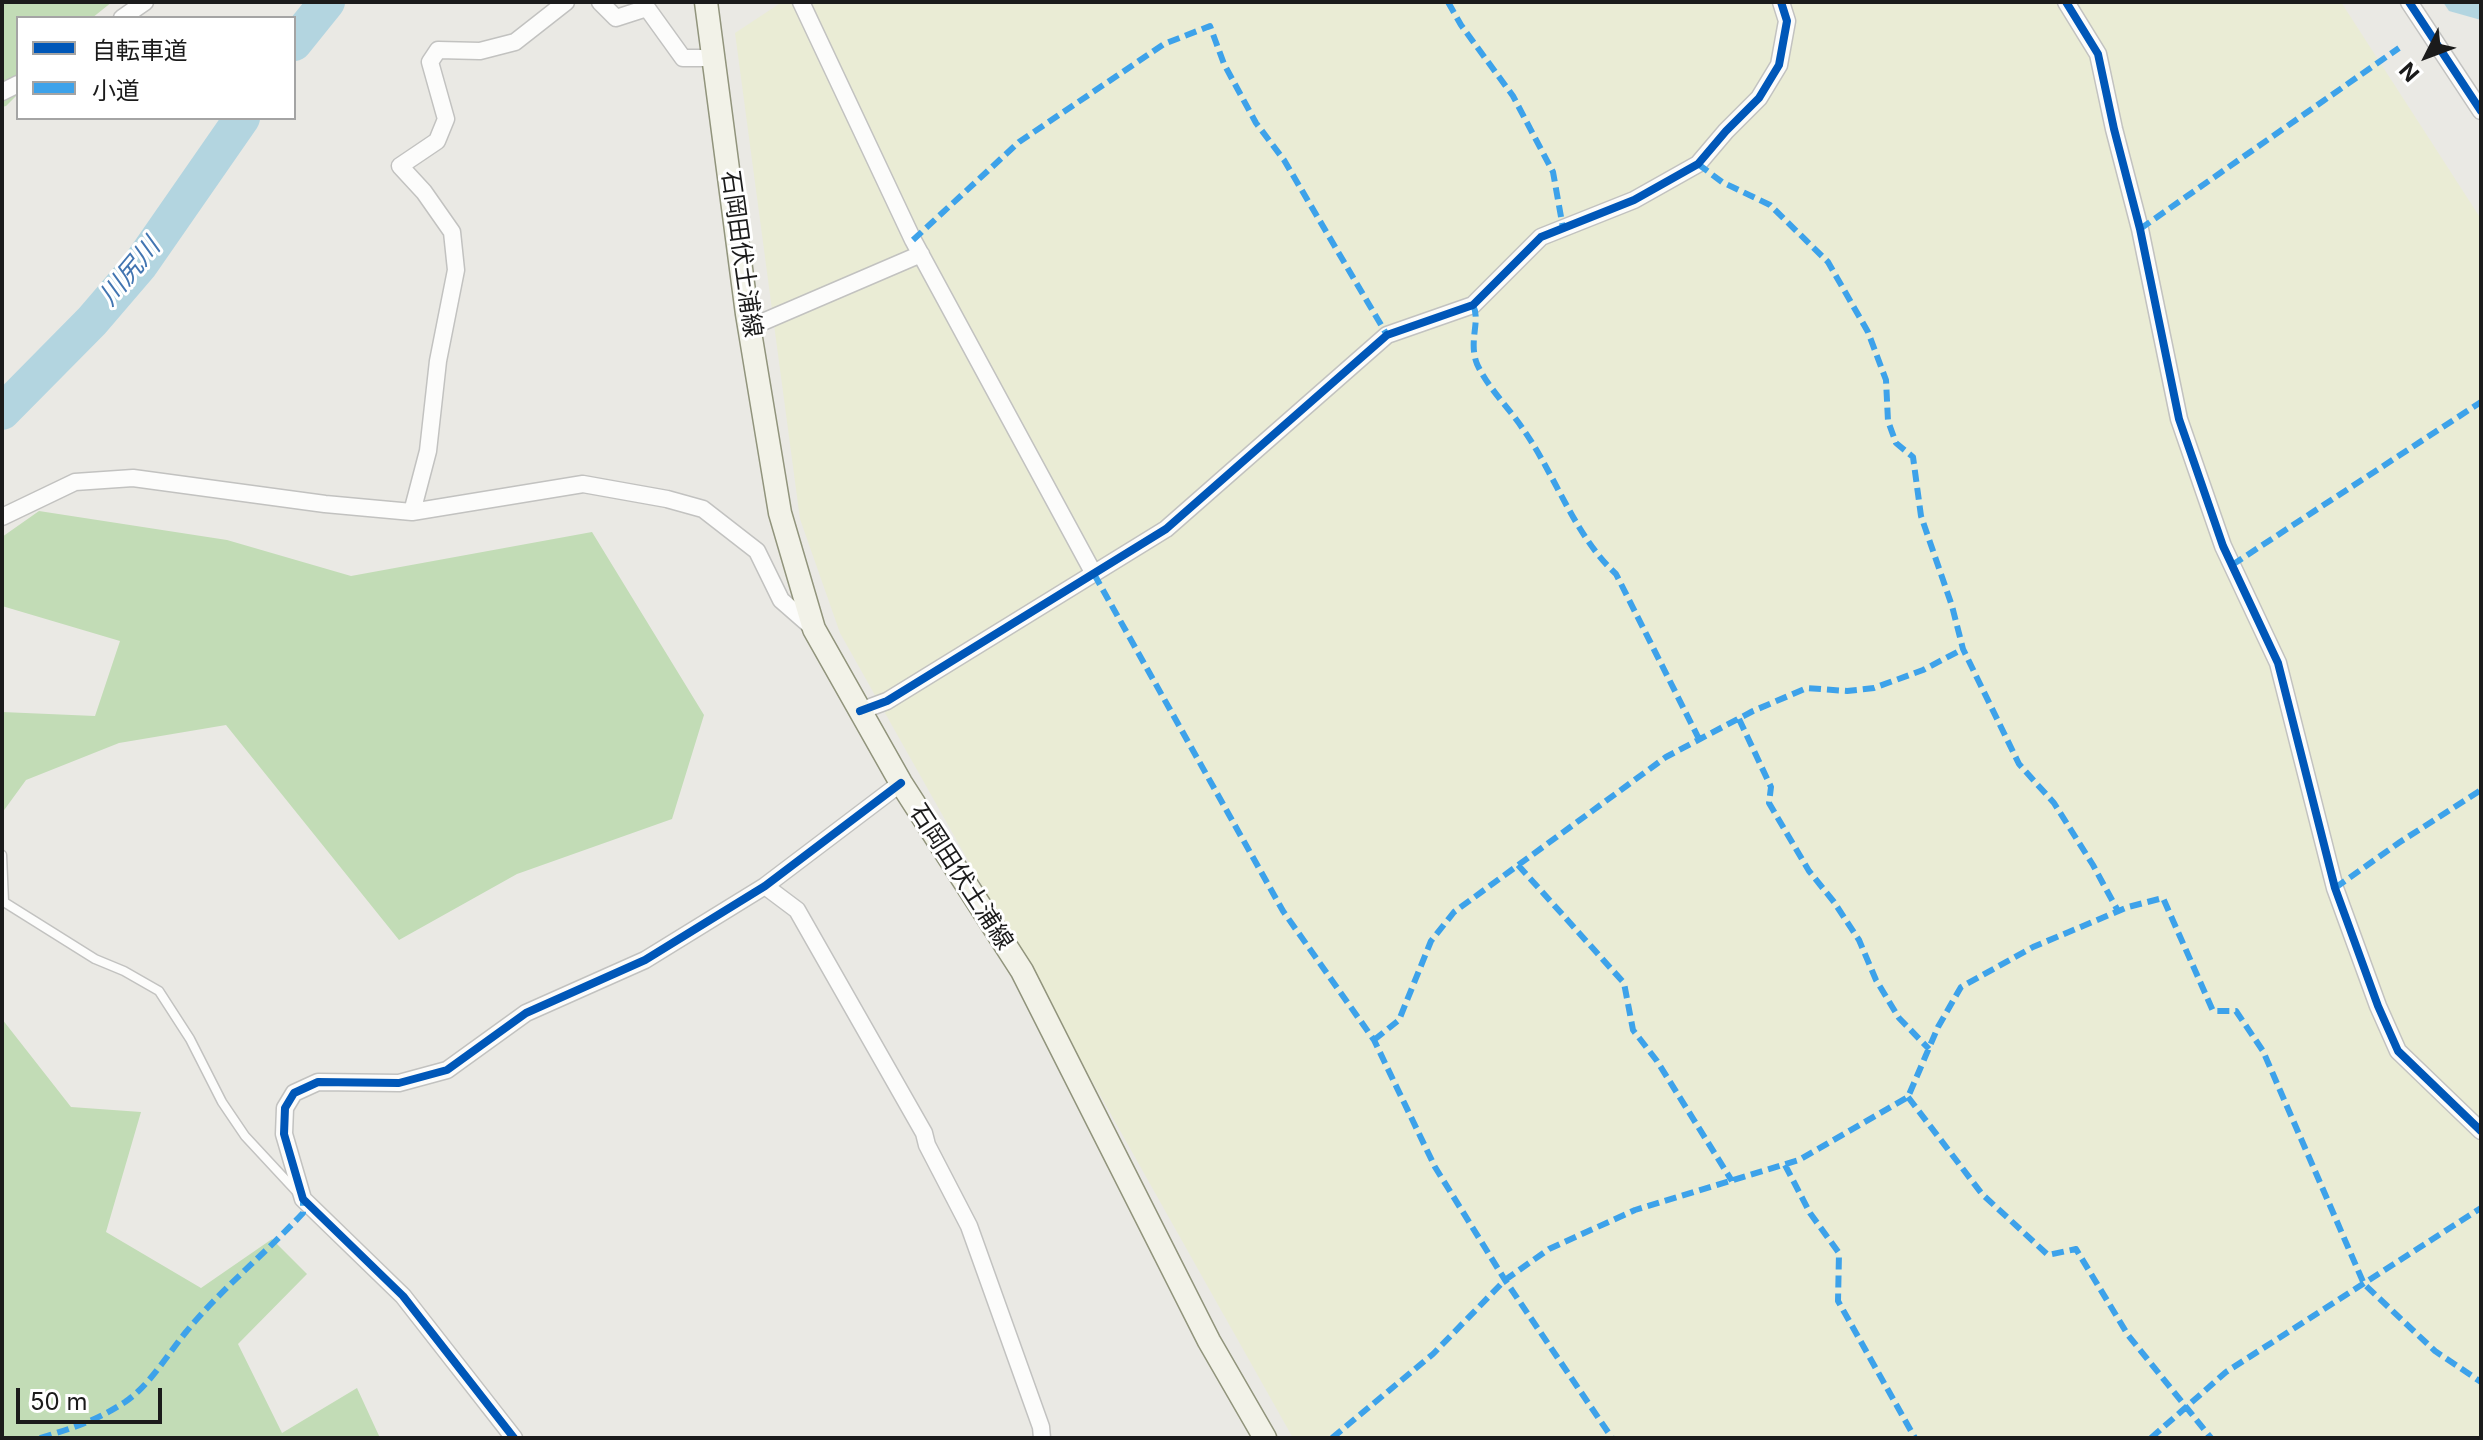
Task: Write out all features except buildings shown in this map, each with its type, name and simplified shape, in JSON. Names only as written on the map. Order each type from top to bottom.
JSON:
[{"type":"main road","name":"石岡田伏土浦線","points":[[706,2],[747,314],[780,513],[814,629],[901,783],[1022,971],[1209,1341],[1265,1438]]},
{"type":"street","points":[[125,16],[145,2]]},
{"type":"street","points":[[412,512],[428,451],[438,361],[456,270],[452,232],[424,192],[400,166],[437,141],[446,119],[430,62],[438,50],[480,51],[515,42],[566,2]]},
{"type":"street","points":[[600,2],[616,18],[647,8],[683,58],[714,58]]},
{"type":"street","points":[[801,2],[921,254],[1094,574]]},
{"type":"street","points":[[860,711],[887,701],[1166,529],[1387,335],[1473,305],[1541,237],[1634,200],[1698,164],[1759,98],[1779,65],[1787,21],[1781,2]]},
{"type":"street","points":[[2066,2],[2098,54],[2140,229],[2179,419],[2223,546],[2278,663],[2335,888],[2398,1051],[2481,1131]]},
{"type":"street","points":[[2409,2],[2481,111]]},
{"type":"street","points":[[751,327],[921,254]]},
{"type":"street","points":[[2,517],[75,482],[133,478],[325,504],[412,512],[583,484],[667,499],[703,509],[757,551],[781,600],[814,629]]},
{"type":"street","points":[[514,1438],[403,1296],[303,1199],[284,1134],[285,1108],[294,1093],[318,1082],[399,1083],[447,1070],[526,1013],[645,960],[765,886],[901,783]]},
{"type":"street","points":[[765,886],[797,910],[924,1133],[927,1145],[969,1226],[1036,1412],[1042,1438]]},
{"type":"lane","points":[[2,855],[4,902],[95,959],[159,991],[190,1039],[222,1102],[245,1136],[303,1199]]},
{"type":"green space","points":[[2,2],[112,2],[94,16],[16,16],[16,96],[2,107]]},
{"type":"green space","points":[[782,2],[2341,2],[2481,219],[2481,1438],[1293,1438],[840,633],[800,519],[735,33]]},
{"type":"green space","points":[[39,511],[227,540],[351,576],[592,532],[704,715],[672,819],[517,874],[399,940],[226,725],[119,743],[26,780],[2,813],[2,712],[95,716],[120,641],[2,606],[2,537]]},
{"type":"green space","points":[[2,1019],[71,1107],[141,1112],[106,1232],[201,1288],[272,1239],[307,1274],[238,1344],[282,1433],[357,1388],[380,1438],[2,1438]]},
{"type":"water","points":[[2443,2],[2481,2],[2481,20],[2449,11]]},
{"type":"waterway","name":"川尻川","points":[[296,41],[327,2]]},
{"type":"waterway","name":"川尻川","points":[[2,412],[92,321],[140,265],[241,120]]},
{"type":"marked path","points":[[1448,2],[1513,96],[1553,172],[1563,228]]},
{"type":"marked path","points":[[913,240],[1019,142],[1164,44],[1210,26],[1224,64],[1256,123],[1284,160],[1387,335]]},
{"type":"marked path","points":[[2140,229],[2399,48]]},
{"type":"marked path","points":[[1698,164],[1722,182],[1770,205],[1828,262],[1868,332],[1886,380],[1888,421],[1896,443],[1913,457],[1921,516],[1952,606],[1963,649],[2019,764],[2054,803],[2118,911]]},
{"type":"marked path","points":[[1473,305],[1477,364],[1535,447],[1588,542],[1616,574],[1699,739]]},
{"type":"marked path","points":[[2232,565],[2481,402]]},
{"type":"marked path","points":[[1094,574],[1283,911],[1374,1040],[1435,1167],[1505,1280],[1612,1438]]},
{"type":"marked path","points":[[1374,1040],[1399,1020],[1431,941],[1454,912],[1666,757],[1753,711],[1807,688],[1847,691],[1874,688],[1923,670],[1963,649]]},
{"type":"marked path","points":[[1739,719],[1771,787],[1769,803],[1809,871],[1859,940],[1876,980],[1899,1018],[1929,1049]]},
{"type":"marked path","points":[[2335,888],[2481,790]]},
{"type":"marked path","points":[[1518,865],[1624,983],[1633,1030],[1657,1061],[1732,1181]]},
{"type":"marked path","points":[[1332,1438],[1433,1354],[1505,1280],[1549,1249],[1635,1210],[1799,1160],[1908,1097],[1938,1027],[1961,987],[2033,947],[2128,907],[2163,898],[2213,1011],[2236,1011],[2263,1051],[2364,1284],[2435,1351],[2481,1382]]},
{"type":"marked path","points":[[1908,1097],[1982,1194],[2048,1255],[2076,1249],[2128,1335],[2211,1438]]},
{"type":"marked path","points":[[1785,1165],[1810,1213],[1839,1253],[1838,1301],[1915,1438]]},
{"type":"marked path","points":[[40,1438],[94,1419],[134,1395],[200,1316],[303,1213],[303,1199]]},
{"type":"marked path","points":[[2151,1438],[2226,1372],[2481,1208]]},
{"type":"cycle path","points":[[860,711],[887,701],[1166,529],[1387,335],[1473,305],[1541,237],[1634,200],[1698,164],[1759,98],[1779,65],[1787,21],[1781,2]]},
{"type":"cycle path","points":[[2066,2],[2098,54],[2140,229],[2179,419],[2223,546],[2278,663],[2335,888],[2378,1006],[2398,1051],[2481,1131]]},
{"type":"cycle path","points":[[2409,2],[2481,111]]},
{"type":"cycle path","points":[[514,1438],[403,1296],[303,1199],[284,1134],[285,1108],[294,1093],[318,1082],[399,1083],[447,1070],[526,1013],[645,960],[765,886],[901,783]]}]
